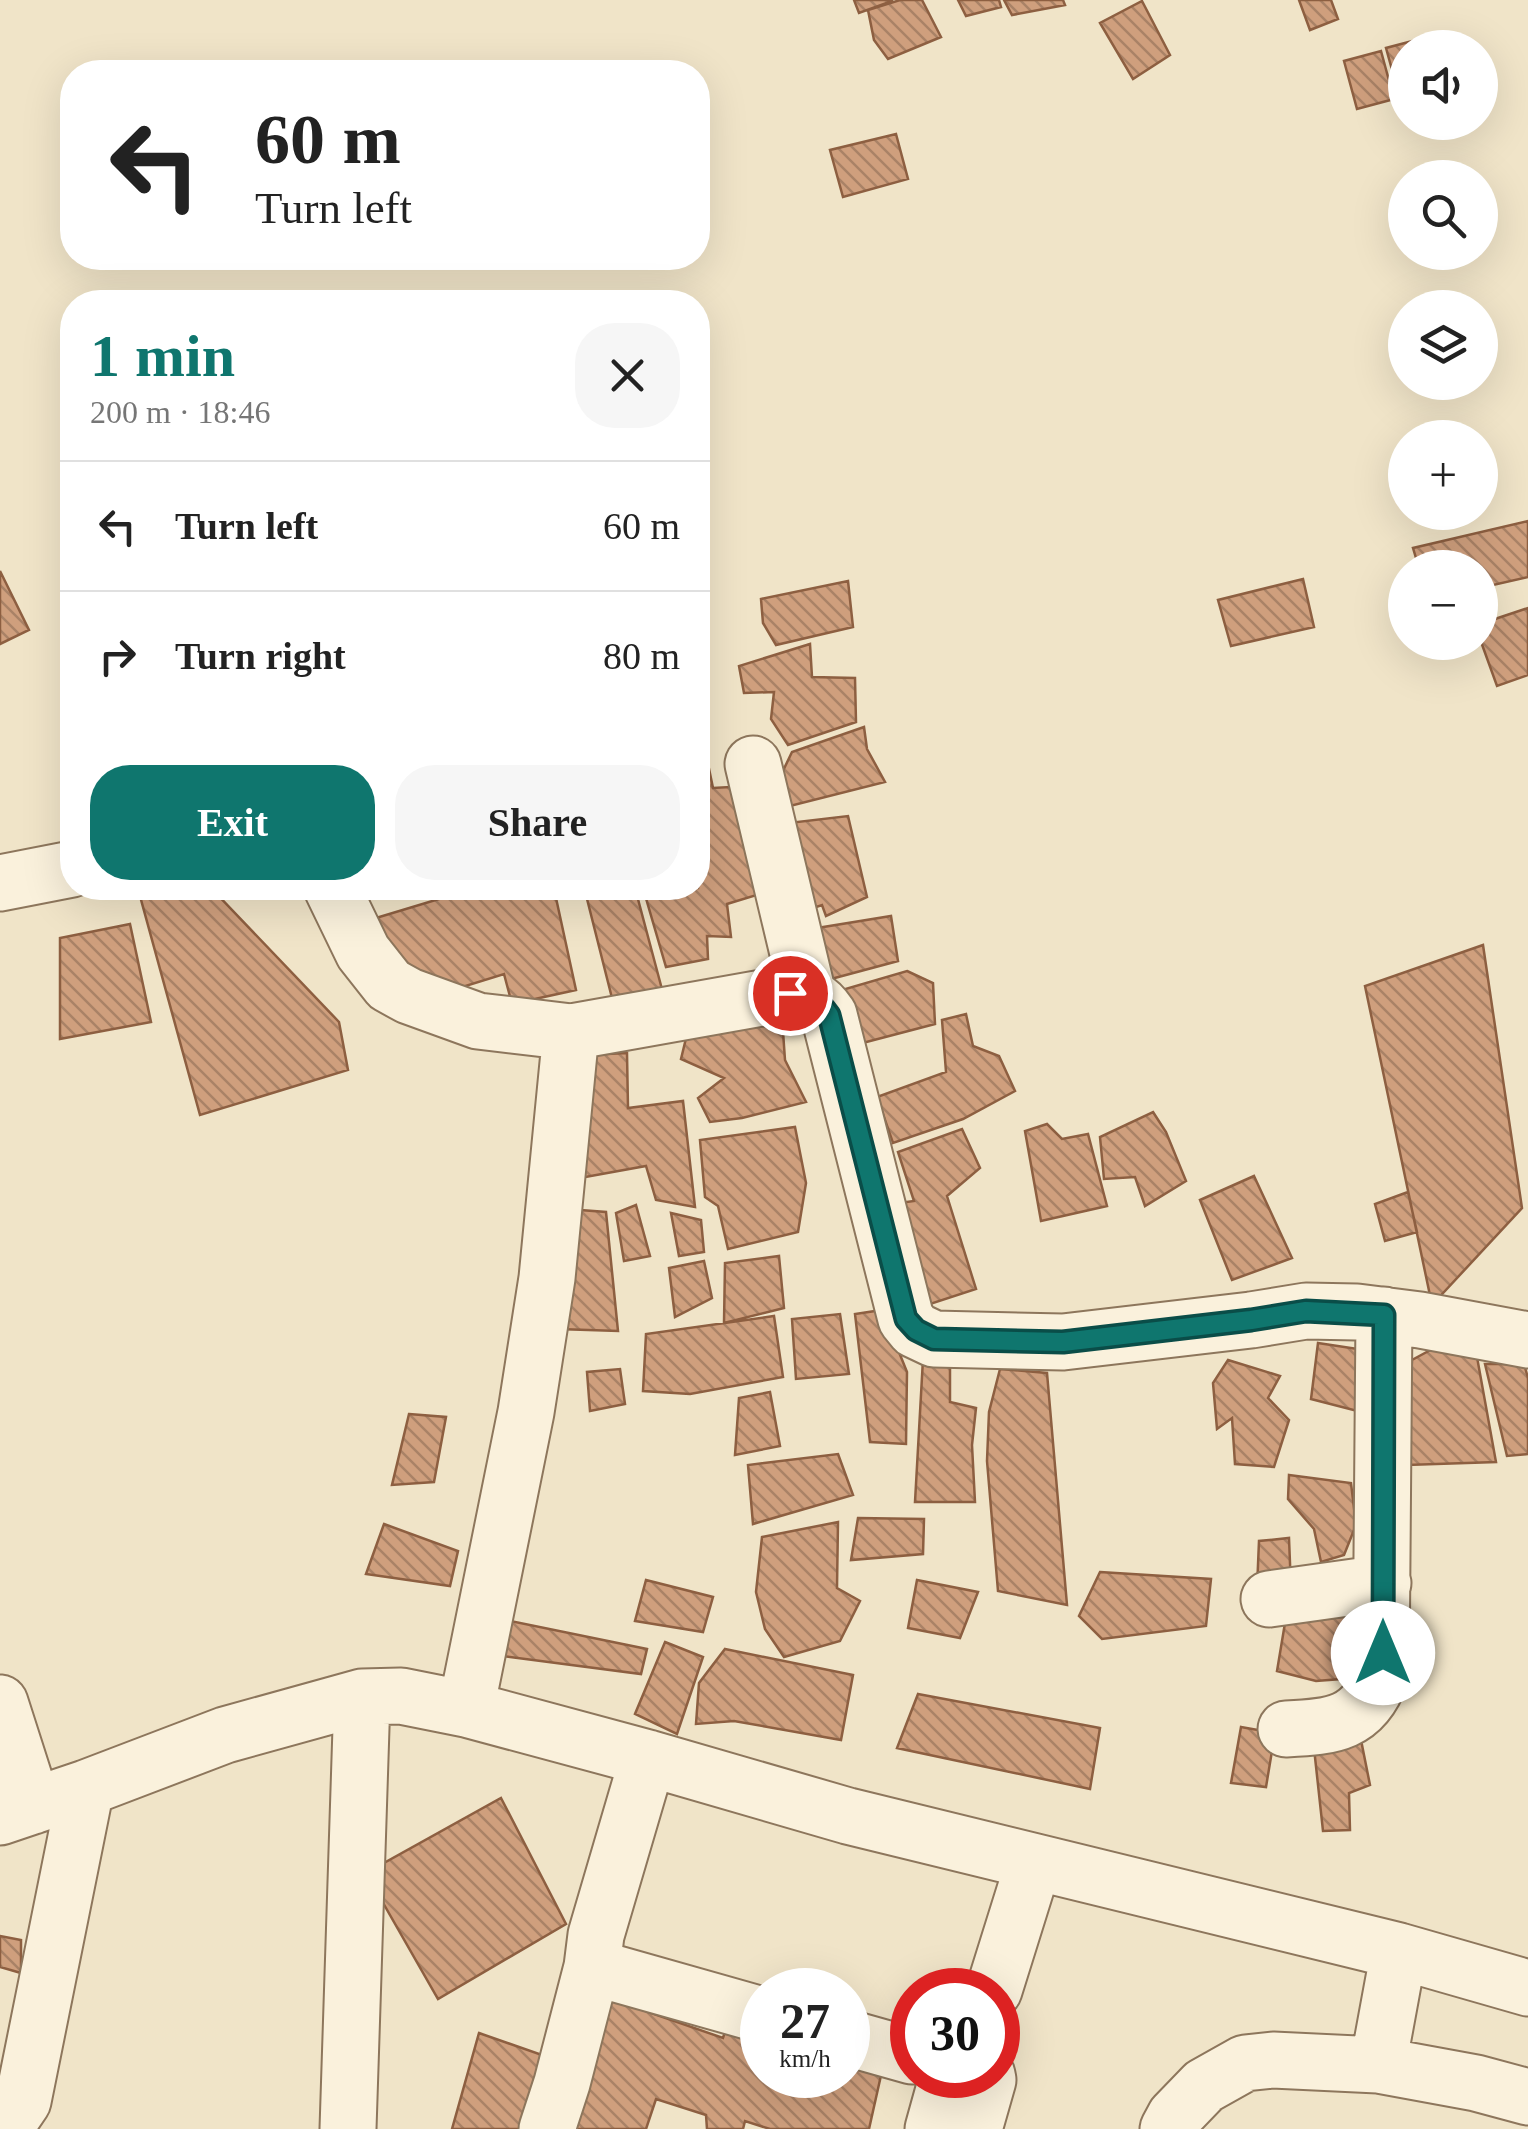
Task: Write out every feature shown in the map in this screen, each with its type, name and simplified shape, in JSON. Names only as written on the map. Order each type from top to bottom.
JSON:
[{"type":"street","points":[[753,764],[808,995]]},
{"type":"street","points":[[0,883],[60,871]]},
{"type":"street","points":[[338,900],[363,952],[389,984],[409,996],[478,1020],[571,1032],[790,993],[808,995],[820,1003],[829,1015],[906,1319],[916,1330],[934,1339],[1063,1342],[1306,1311],[1384,1315],[1528,1340]]},
{"type":"street","points":[[466,1709],[529,1393],[546,1278],[571,1032]]},
{"type":"street","points":[[1286,1729],[1320,1727],[1354,1716],[1370,1699],[1382,1675],[1384,1315]]},
{"type":"street","points":[[1269,1599],[1383,1583]]},
{"type":"street","points":[[0,1703],[16,1812],[224,1735],[362,1697],[401,1696],[466,1709],[848,1816],[1399,1951],[1528,1988]]},
{"type":"street","points":[[348,2129],[362,1697]]},
{"type":"street","points":[[547,2129],[592,1967],[596,1935],[648,1758]]},
{"type":"street","points":[[4,2129],[23,2101],[86,1788]]},
{"type":"street","points":[[1001,1968],[1034,1862]]},
{"type":"street","points":[[1378,2065],[1399,1951]]},
{"type":"street","points":[[592,1967],[740,2009]]},
{"type":"street","points":[[1168,2129],[1204,2086],[1245,2063],[1273,2060],[1378,2065],[1528,2097]]},
{"type":"street","points":[[933,2129],[963,2098]]},
{"type":"building","points":[[854,0],[892,0],[892,1],[859,13]]},
{"type":"building","points":[[900,0],[922,0],[941,37],[888,59],[874,40],[868,10]]},
{"type":"building","points":[[958,0],[999,0],[1001,7],[966,16]]},
{"type":"building","points":[[1004,0],[1063,0],[1065,5],[1012,15]]},
{"type":"building","points":[[1299,0],[1331,0],[1338,19],[1310,30]]},
{"type":"building","points":[[1142,1],[1170,55],[1133,79],[1100,23]]},
{"type":"building","points":[[1381,51],[1388,77],[1388,101],[1357,109],[1344,61]]},
{"type":"building","points":[[896,134],[908,179],[843,197],[830,150]]},
{"type":"building","points":[[1528,521],[1528,577],[1498,584],[1498,550],[1413,548],[1498,530]]},
{"type":"building","points":[[0,571],[29,630],[0,644]]},
{"type":"building","points":[[1303,579],[1314,627],[1231,646],[1218,600]]},
{"type":"building","points":[[848,581],[853,627],[776,645],[763,623],[761,599]]},
{"type":"building","points":[[1528,608],[1528,675],[1497,686],[1488,660],[1498,660],[1498,618]]},
{"type":"building","points":[[810,644],[812,677],[855,678],[856,722],[788,745],[771,719],[774,692],[744,693],[739,666]]},
{"type":"building","points":[[864,727],[867,749],[885,782],[786,807],[781,775],[792,752]]},
{"type":"building","points":[[710,774],[713,788],[748,786],[770,891],[727,904],[731,937],[707,936],[708,959],[666,967],[646,900],[710,900]]},
{"type":"building","points":[[848,816],[867,897],[826,916],[822,905],[798,913],[780,824]]},
{"type":"building","points":[[141,900],[222,900],[339,1022],[348,1070],[200,1115]]},
{"type":"building","points":[[436,900],[556,900],[576,990],[512,1004],[504,974],[443,993],[403,981],[366,921]]},
{"type":"building","points":[[587,900],[638,900],[663,993],[614,1006]]},
{"type":"building","points":[[891,916],[898,961],[831,979],[805,930]]},
{"type":"building","points":[[130,924],[151,1022],[60,1039],[60,938]]},
{"type":"building","points":[[1483,945],[1522,1208],[1432,1305],[1365,986]]},
{"type":"building","points":[[907,971],[933,983],[935,1024],[855,1045],[835,992]]},
{"type":"building","points":[[966,1014],[973,1046],[999,1056],[1015,1091],[963,1119],[893,1143],[877,1097],[946,1072],[942,1020]]},
{"type":"building","points":[[782,1017],[785,1060],[806,1102],[710,1122],[698,1098],[724,1078],[681,1059],[688,1030]]},
{"type":"building","points":[[627,1053],[628,1108],[683,1101],[695,1207],[656,1200],[646,1166],[569,1180],[587,1055]]},
{"type":"building","points":[[1153,1112],[1166,1132],[1186,1181],[1145,1206],[1135,1177],[1104,1179],[1100,1137]]},
{"type":"building","points":[[1047,1124],[1062,1139],[1088,1134],[1107,1206],[1041,1221],[1025,1131]]},
{"type":"building","points":[[795,1127],[806,1183],[798,1232],[728,1249],[718,1206],[705,1197],[700,1140]]},
{"type":"building","points":[[962,1129],[980,1168],[947,1196],[976,1289],[918,1308],[892,1204],[914,1201],[898,1152]]},
{"type":"building","points":[[1254,1176],[1292,1258],[1232,1280],[1200,1200]]},
{"type":"building","points":[[1408,1192],[1417,1232],[1385,1241],[1375,1204]]},
{"type":"building","points":[[636,1205],[650,1256],[624,1261],[616,1213]]},
{"type":"building","points":[[567,1209],[606,1212],[618,1331],[558,1329]]},
{"type":"building","points":[[671,1213],[701,1220],[704,1252],[679,1256]]},
{"type":"building","points":[[779,1256],[784,1308],[724,1323],[725,1263]]},
{"type":"building","points":[[704,1261],[712,1298],[675,1317],[669,1268]]},
{"type":"building","points":[[882,1310],[907,1372],[906,1444],[870,1442],[855,1314]]},
{"type":"building","points":[[840,1314],[849,1374],[796,1379],[792,1319]]},
{"type":"building","points":[[774,1316],[783,1377],[690,1394],[643,1391],[646,1334]]},
{"type":"building","points":[[1318,1343],[1371,1351],[1365,1413],[1311,1399]]},
{"type":"building","points":[[1436,1347],[1477,1357],[1496,1462],[1407,1465],[1412,1360]]},
{"type":"building","points":[[950,1358],[950,1402],[976,1408],[972,1445],[975,1502],[915,1502],[923,1359]]},
{"type":"building","points":[[1228,1360],[1280,1376],[1268,1398],[1289,1420],[1274,1467],[1235,1464],[1232,1418],[1217,1429],[1213,1383]]},
{"type":"building","points":[[1485,1364],[1524,1364],[1528,1378],[1528,1454],[1507,1456]]},
{"type":"building","points":[[620,1369],[625,1404],[590,1411],[587,1372]]},
{"type":"building","points":[[1000,1369],[1047,1373],[1067,1605],[998,1591],[987,1461],[989,1412]]},
{"type":"building","points":[[770,1392],[780,1446],[735,1455],[739,1398]]},
{"type":"building","points":[[409,1414],[446,1417],[434,1482],[392,1485]]},
{"type":"building","points":[[838,1454],[853,1495],[753,1524],[748,1465]]},
{"type":"building","points":[[1289,1475],[1351,1483],[1356,1525],[1344,1555],[1321,1562],[1314,1529],[1288,1499]]},
{"type":"building","points":[[858,1518],[924,1519],[923,1554],[851,1560]]},
{"type":"building","points":[[838,1522],[837,1588],[860,1601],[840,1641],[784,1657],[765,1629],[756,1592],[762,1537]]},
{"type":"building","points":[[384,1524],[458,1551],[450,1586],[366,1574]]},
{"type":"building","points":[[1289,1538],[1291,1588],[1257,1589],[1259,1541]]},
{"type":"building","points":[[1100,1572],[1211,1579],[1206,1626],[1102,1639],[1079,1616]]},
{"type":"building","points":[[646,1580],[713,1597],[703,1632],[635,1621]]},
{"type":"building","points":[[917,1580],[978,1592],[960,1638],[908,1628]]},
{"type":"building","points":[[1355,1615],[1354,1678],[1316,1681],[1277,1671],[1285,1623]]},
{"type":"building","points":[[501,1619],[647,1649],[641,1674],[495,1655]]},
{"type":"building","points":[[665,1642],[703,1657],[677,1734],[635,1714]]},
{"type":"building","points":[[725,1649],[853,1675],[841,1740],[734,1721],[696,1724],[699,1683]]},
{"type":"building","points":[[918,1694],[1100,1728],[1090,1789],[897,1748]]},
{"type":"building","points":[[1241,1727],[1275,1733],[1266,1787],[1231,1783]]},
{"type":"building","points":[[1361,1740],[1370,1785],[1349,1793],[1350,1830],[1323,1831],[1314,1748]]},
{"type":"building","points":[[501,1798],[566,1924],[438,1999],[366,1873]]},
{"type":"building","points":[[0,1936],[21,1940],[21,1973],[0,1967]]},
{"type":"building","points":[[611,1999],[723,2038],[732,2010],[740,2012],[740,2098],[870,2098],[870,2058],[884,2062],[869,2129],[770,2129],[745,2121],[743,2129],[707,2129],[706,2115],[656,2099],[646,2129],[570,2129]]},
{"type":"building","points":[[479,2033],[545,2056],[525,2129],[452,2129]]},
{"type":"route","points":[[790,993],[808,995],[829,1015],[906,1319],[916,1330],[934,1339],[1063,1342],[1306,1311],[1384,1315],[1383,1653]]}]
